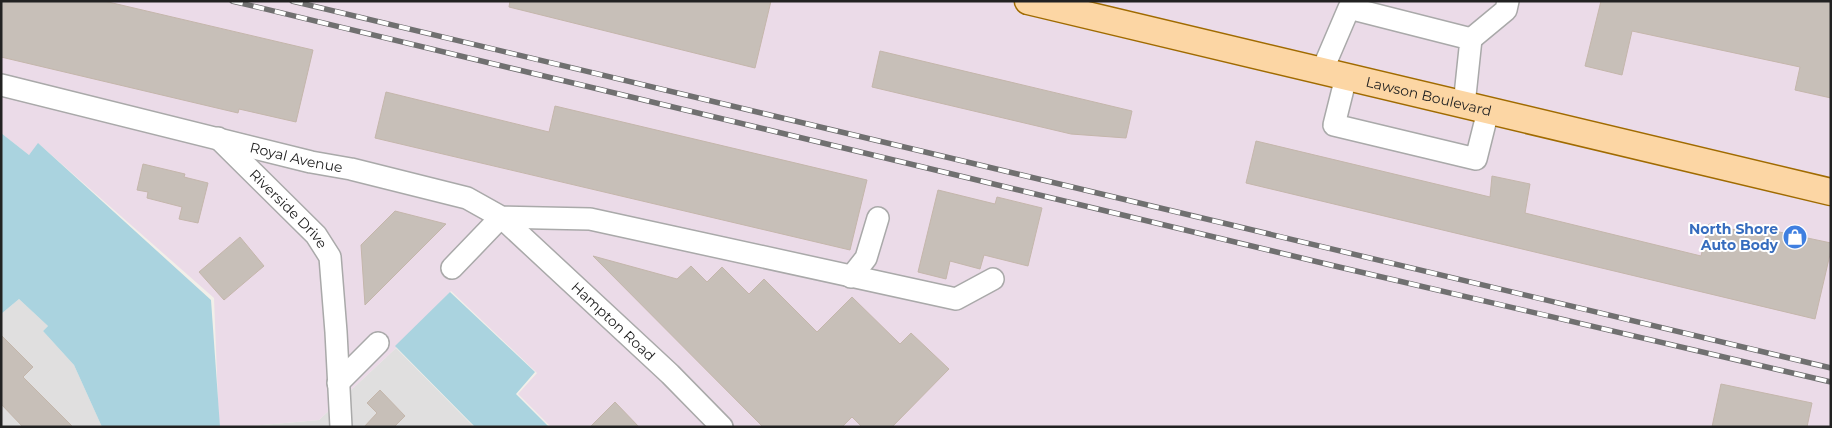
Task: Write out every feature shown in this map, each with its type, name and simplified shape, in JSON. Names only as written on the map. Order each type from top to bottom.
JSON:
[{"type":"main road","name":"Lawson Boulevard","points":[[1028,1],[1055,4],[1334,74],[1831,192]]},
{"type":"street","points":[[1471,39],[1506,10],[1508,1]]},
{"type":"street","points":[[1349,8],[1471,39],[1476,108],[1476,159],[1334,125],[1334,74],[1349,8]]},
{"type":"street","name":"Royal Avenue","points":[[1,85],[467,198],[501,217],[590,219],[956,300],[994,279]]},
{"type":"street","name":"Riverside Drive","points":[[218,138],[316,235],[330,257],[341,427]]},
{"type":"street","points":[[452,268],[501,217]]},
{"type":"street","name":"Hampton Road","points":[[501,217],[670,374],[722,427]]},
{"type":"street","points":[[851,277],[866,258],[878,218]]},
{"type":"street","points":[[338,383],[378,343]]},
{"type":"shaded area","points":[[1,1],[1831,1],[1831,427],[551,427],[518,394],[537,373],[451,291],[396,348],[319,420],[241,427],[219,427],[214,298],[39,144],[29,155],[1,133]]},
{"type":"shaded area","points":[[19,299],[48,326],[43,331],[74,365],[102,427],[1,427],[1,314]]},
{"type":"shaded area","points":[[396,348],[474,427],[241,427],[319,420]]},
{"type":"water","points":[[1,133],[29,155],[38,143],[211,300],[220,427],[102,427],[74,365],[43,331],[48,326],[19,299],[1,314]]},
{"type":"water","points":[[450,292],[535,372],[516,394],[549,427],[475,427],[395,346]]},
{"type":"building","points":[[1,1],[104,1],[313,50],[296,122],[239,109],[238,113],[1,57]]},
{"type":"building","points":[[510,1],[771,1],[755,68],[509,7]]},
{"type":"building","points":[[1601,1],[1831,1],[1831,98],[1795,90],[1800,67],[1632,31],[1622,75],[1585,66]]},
{"type":"building","points":[[880,51],[1132,111],[1126,138],[1071,134],[872,87]]},
{"type":"building","points":[[386,92],[549,132],[555,106],[867,180],[850,250],[375,138]]},
{"type":"building","points":[[1256,141],[1490,197],[1492,176],[1530,184],[1525,213],[1701,256],[1709,224],[1749,233],[1751,226],[1831,243],[1815,319],[1246,183]]},
{"type":"building","points":[[143,164],[185,174],[184,177],[208,183],[198,223],[179,219],[182,207],[147,198],[148,192],[137,190]]},
{"type":"building","points":[[938,190],[995,204],[997,197],[1042,208],[1028,266],[984,255],[980,269],[950,261],[946,279],[918,272]]},
{"type":"building","points":[[395,211],[446,224],[365,305],[361,245]]},
{"type":"building","points":[[240,237],[264,266],[224,300],[199,272]]},
{"type":"building","points":[[593,256],[677,279],[691,266],[707,282],[722,267],[749,294],[764,279],[817,332],[852,297],[900,344],[911,333],[949,369],[892,427],[862,427],[852,417],[842,427],[763,427]]},
{"type":"building","points":[[1,335],[33,367],[23,377],[73,427],[23,427],[1,404]]},
{"type":"building","points":[[1721,384],[1812,403],[1807,427],[1712,427]]},
{"type":"building","points":[[380,390],[405,416],[394,427],[364,427],[377,413],[367,403]]},
{"type":"building","points":[[615,402],[639,427],[590,427]]},
{"type":"railway","points":[[232,1],[1339,267],[1831,382]]},
{"type":"railway","points":[[292,1],[1831,368]]},
{"type":"place","name":"North Shore Auto Body","points":[[1795,237]]}]
